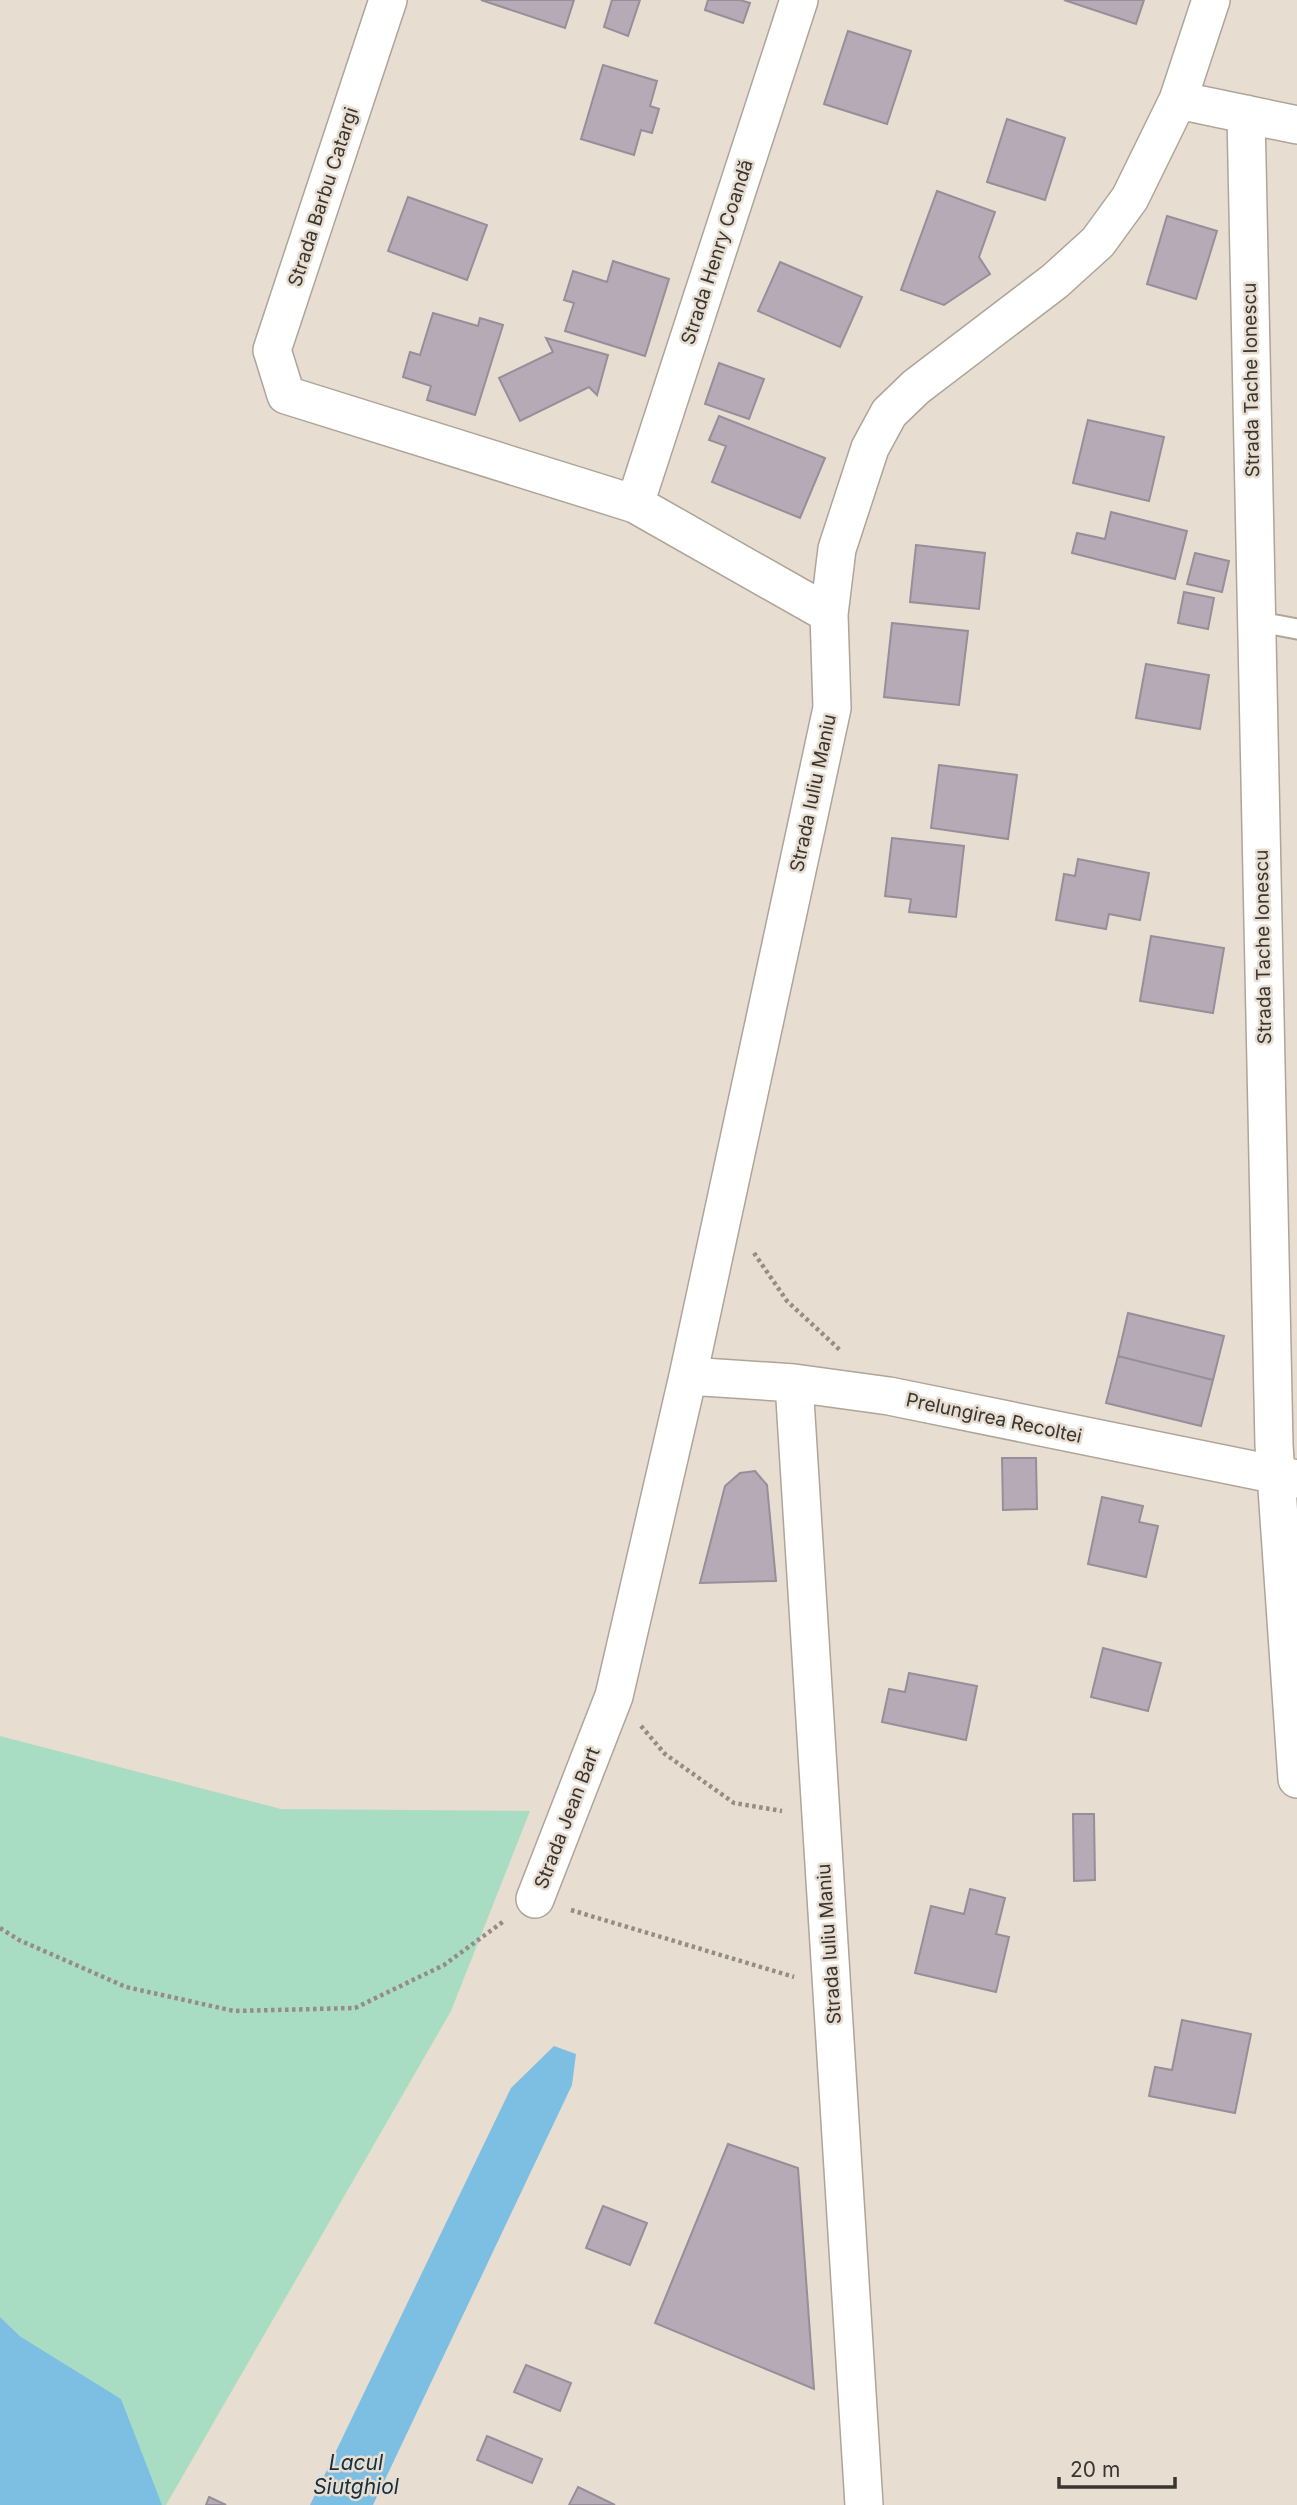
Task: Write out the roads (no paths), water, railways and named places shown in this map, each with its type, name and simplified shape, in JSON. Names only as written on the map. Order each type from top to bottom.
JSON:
[{"type":"street","name":"Strada Barbu Catargi","points":[[388,0],[272,350],[286,395],[635,504]]},
{"type":"street","name":"Strada Henry Coandă","points":[[635,504],[799,0]]},
{"type":"street","name":"Strada Iuliu Maniu","points":[[688,1376],[832,708],[829,614],[837,549],[870,448],[889,413],[916,387],[1055,281],[1098,242],[1130,198],[1178,100],[1211,0]]},
{"type":"street","points":[[1178,100],[1297,125]]},
{"type":"street","name":"Strada Tache Ionescu","points":[[1246,114],[1255,621],[1297,1779]]},
{"type":"street","points":[[635,504],[829,614]]},
{"type":"street","name":"Prelungirea Recoltei","points":[[688,1376],[794,1383],[889,1396],[1287,1477]]},
{"type":"street","name":"Strada Jean Bart","points":[[535,1899],[614,1696],[688,1376]]},
{"type":"street","name":"Strada Iuliu Maniu","points":[[794,1383],[864,2505]]},
{"type":"lane","points":[[1255,621],[1297,628]]},
{"type":"water","name":"Lacul Siutghiol","points":[[554,2046],[576,2054],[572,2085],[373,2505],[310,2505],[511,2088]]},
{"type":"water","points":[[0,2317],[21,2337],[121,2399],[162,2505],[0,2505]]}]
